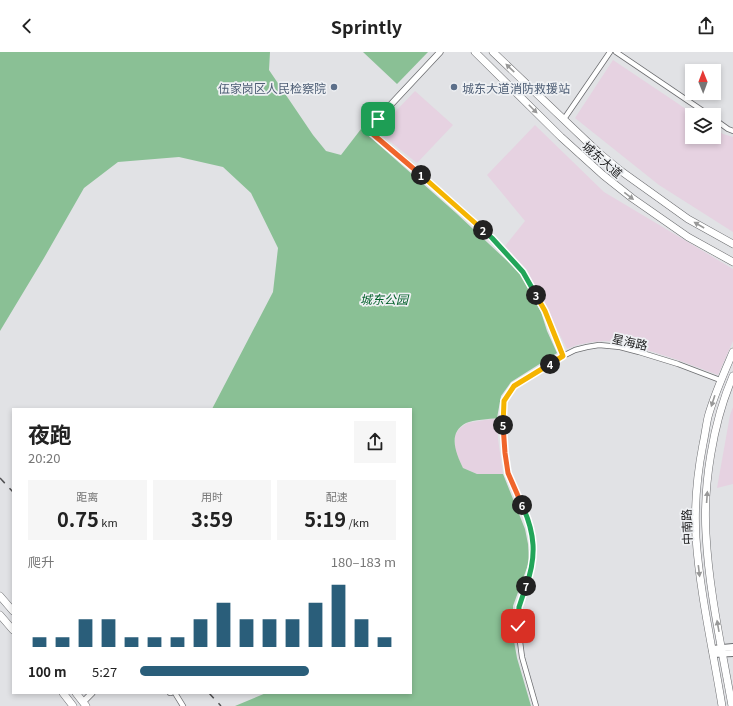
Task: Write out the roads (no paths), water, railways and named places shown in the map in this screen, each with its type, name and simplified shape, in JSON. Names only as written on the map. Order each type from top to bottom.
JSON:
[{"type":"main road","name":"城东大道","points":[[475,52],[561,137],[603,175],[632,198],[682,232],[733,262]]},
{"type":"main road","name":"城东大道","points":[[493,52],[599,153],[621,171],[688,219],[733,244]]},
{"type":"main road","name":"中南路","points":[[722,706],[699,574],[696,537],[697,480],[708,417],[720,380],[733,352]]},
{"type":"main road","name":"中南路","points":[[732,706],[707,554],[706,511],[710,463],[716,430],[733,376]]},
{"type":"main road","points":[[0,596],[12,610]]},
{"type":"main road","points":[[0,615],[12,629]]},
{"type":"main road","points":[[722,651],[733,646]]},
{"type":"main road","points":[[713,652],[722,651],[733,653]]},
{"type":"main road","points":[[64,694],[73,706],[83,705],[77,694]]},
{"type":"street","points":[[440,52],[368,130],[422,175],[492,238],[523,272],[545,311],[563,356]]},
{"type":"street","points":[[564,119],[610,52]]},
{"type":"street","points":[[616,52],[698,108]]},
{"type":"street","points":[[721,124],[733,131]]},
{"type":"street","name":"星海路","points":[[536,706],[522,657],[518,626],[519,607],[533,559],[532,535],[526,513],[508,473],[503,429],[504,401],[514,386],[563,356],[587,346],[599,345],[620,347],[678,364],[720,380]]},
{"type":"street","points":[[83,705],[91,694]]},
{"type":"street","points":[[176,694],[183,706]]},
{"type":"railway","points":[[0,478],[12,491]]},
{"type":"railway","points":[[210,694],[221,706]]},
{"type":"place","name":"伍家岗区人民检察院","points":[[334,87]]},
{"type":"place","name":"城东大道消防救援站","points":[[454,87]]},
{"type":"park label","name":"城东公园","points":[[384,298]]}]
